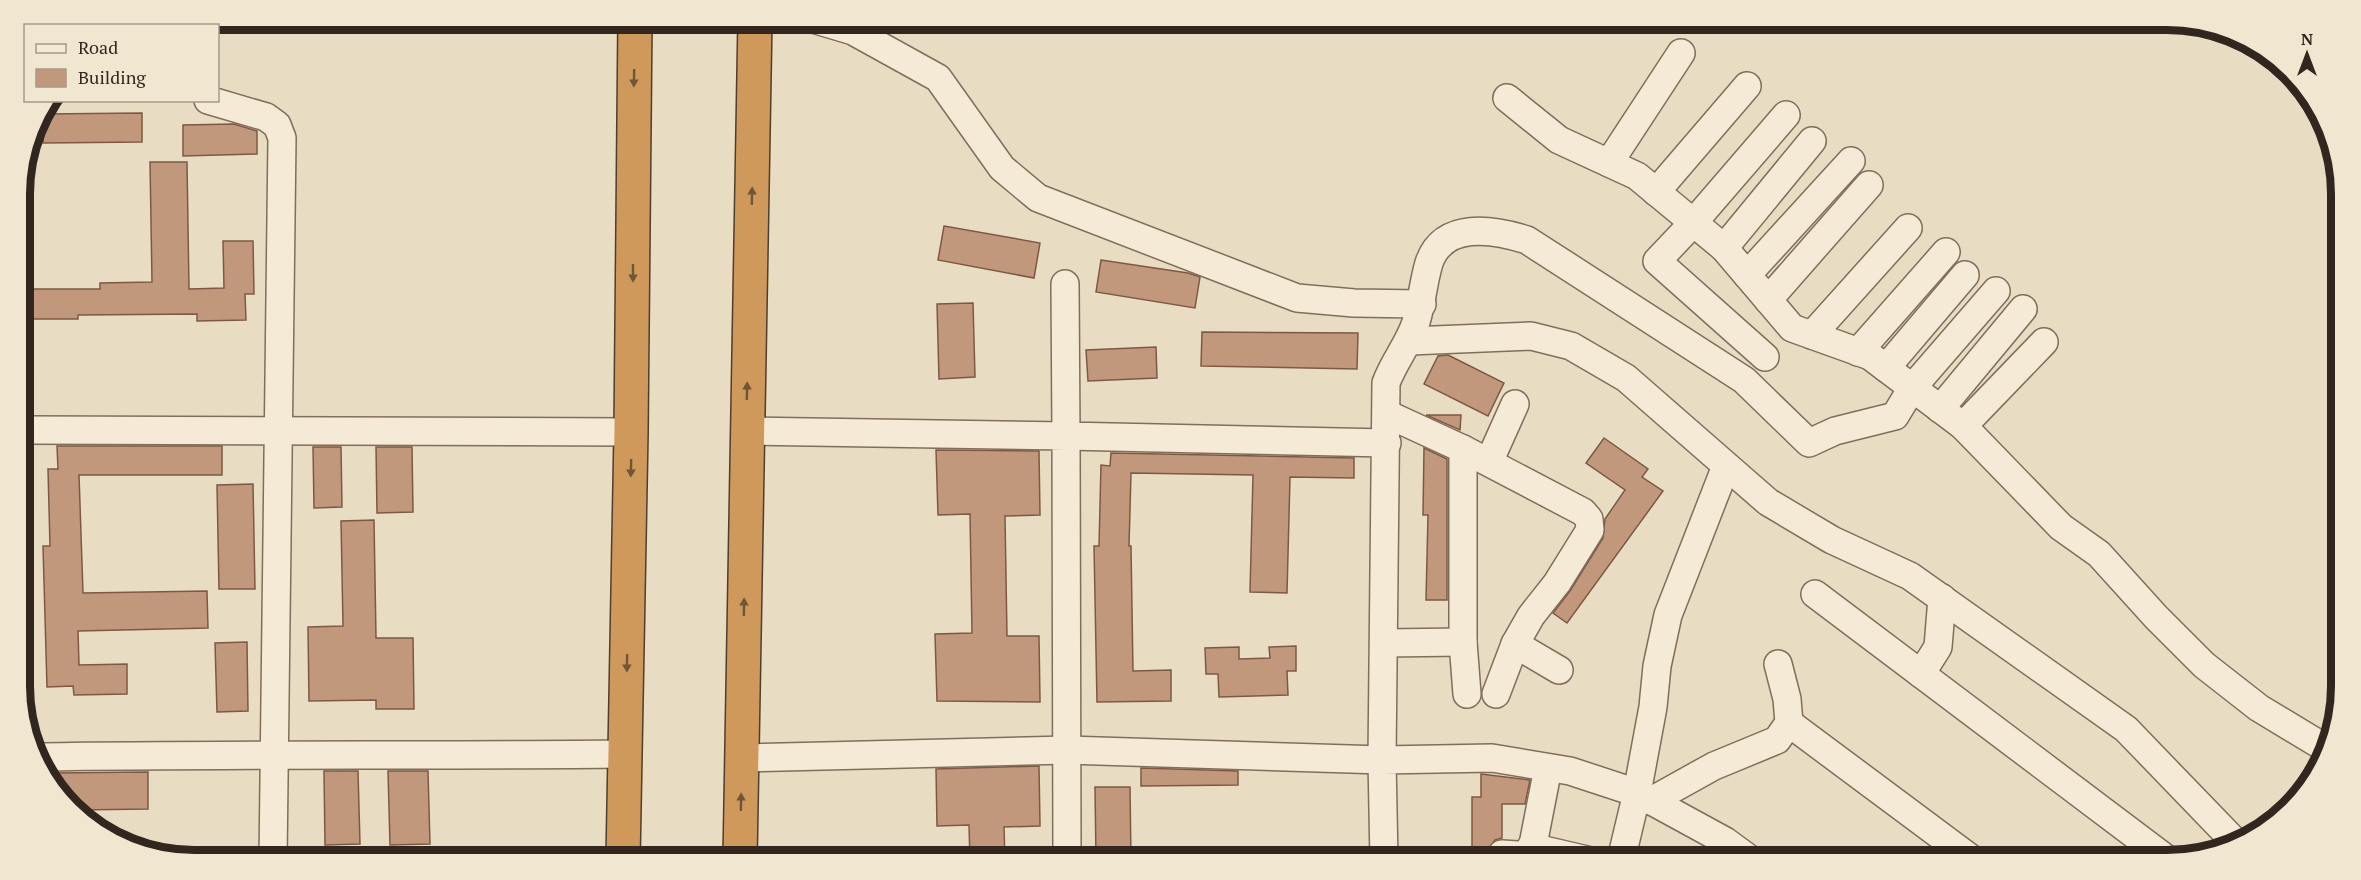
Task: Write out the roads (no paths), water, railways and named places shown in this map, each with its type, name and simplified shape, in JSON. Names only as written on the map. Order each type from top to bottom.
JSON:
[{"type":"highway","points":[[623,850],[631,432],[635,30]]},
{"type":"highway","points":[[740,850],[755,30]]},
{"type":"street","points":[[848,30],[938,78],[1002,168],[1038,198],[1115,230],[1297,298],[1354,303],[1422,304]]},
{"type":"street","points":[[1608,163],[1681,53]]},
{"type":"street","points":[[1656,192],[1747,86]]},
{"type":"street","points":[[1507,98],[1559,140],[1637,176],[1724,248],[1768,300],[1802,332],[1870,356],[1963,426],[2061,527],[2099,554],[2156,617],[2204,665],[2259,708],[2320,745]]},
{"type":"street","points":[[215,102],[266,117],[277,125],[282,138],[273,850]]},
{"type":"street","points":[[1765,357],[1657,261],[1786,116]]},
{"type":"street","points":[[1724,248],[1812,141]]},
{"type":"street","points":[[1747,275],[1851,160]]},
{"type":"street","points":[[1768,300],[1869,184]]},
{"type":"street","points":[[1744,381],[1765,357],[1802,332],[1908,228]]},
{"type":"street","points":[[1384,850],[1382,760],[1386,383],[1391,370],[1410,341],[1422,304],[1429,261],[1438,244],[1454,234],[1472,231],[1511,235],[1527,240],[1744,381],[1809,443],[1835,431],[1895,416],[1912,388],[1996,291]]},
{"type":"street","points":[[1858,352],[1946,252]]},
{"type":"street","points":[[1886,368],[1965,275]]},
{"type":"street","points":[[1065,284],[1067,850]]},
{"type":"street","points":[[1940,409],[2023,309]]},
{"type":"street","points":[[1410,341],[1531,336],[1571,346],[1626,378],[1768,502],[1832,540],[1910,576],[2126,729],[2231,838]]},
{"type":"street","points":[[1963,426],[2044,342]]},
{"type":"street","points":[[1489,462],[1515,404]]},
{"type":"street","points":[[1387,414],[1463,449],[1489,462],[1583,512],[1589,519],[1590,530],[1557,583],[1531,616],[1515,644],[1498,688],[1466,686],[1463,642],[1463,449]]},
{"type":"street","points":[[30,430],[631,432]]},
{"type":"street","points":[[747,431],[1387,443]]},
{"type":"street","points":[[1624,850],[1644,797],[1657,666],[1668,615],[1725,466]]},
{"type":"street","points":[[1815,594],[2155,850]]},
{"type":"street","points":[[1921,674],[1938,646],[1942,598]]},
{"type":"street","points":[[1384,643],[1463,642]]},
{"type":"street","points":[[1515,644],[1559,670]]},
{"type":"street","points":[[1644,797],[1778,740],[1789,723],[1787,699],[1778,664]]},
{"type":"street","points":[[1789,723],[1960,850]]},
{"type":"street","points":[[742,758],[1067,750],[1382,760],[1492,758],[1570,771],[1644,797],[1725,841],[1736,850]]},
{"type":"street","points":[[46,757],[625,754]]},
{"type":"street","points":[[1532,850],[1548,768]]}]
